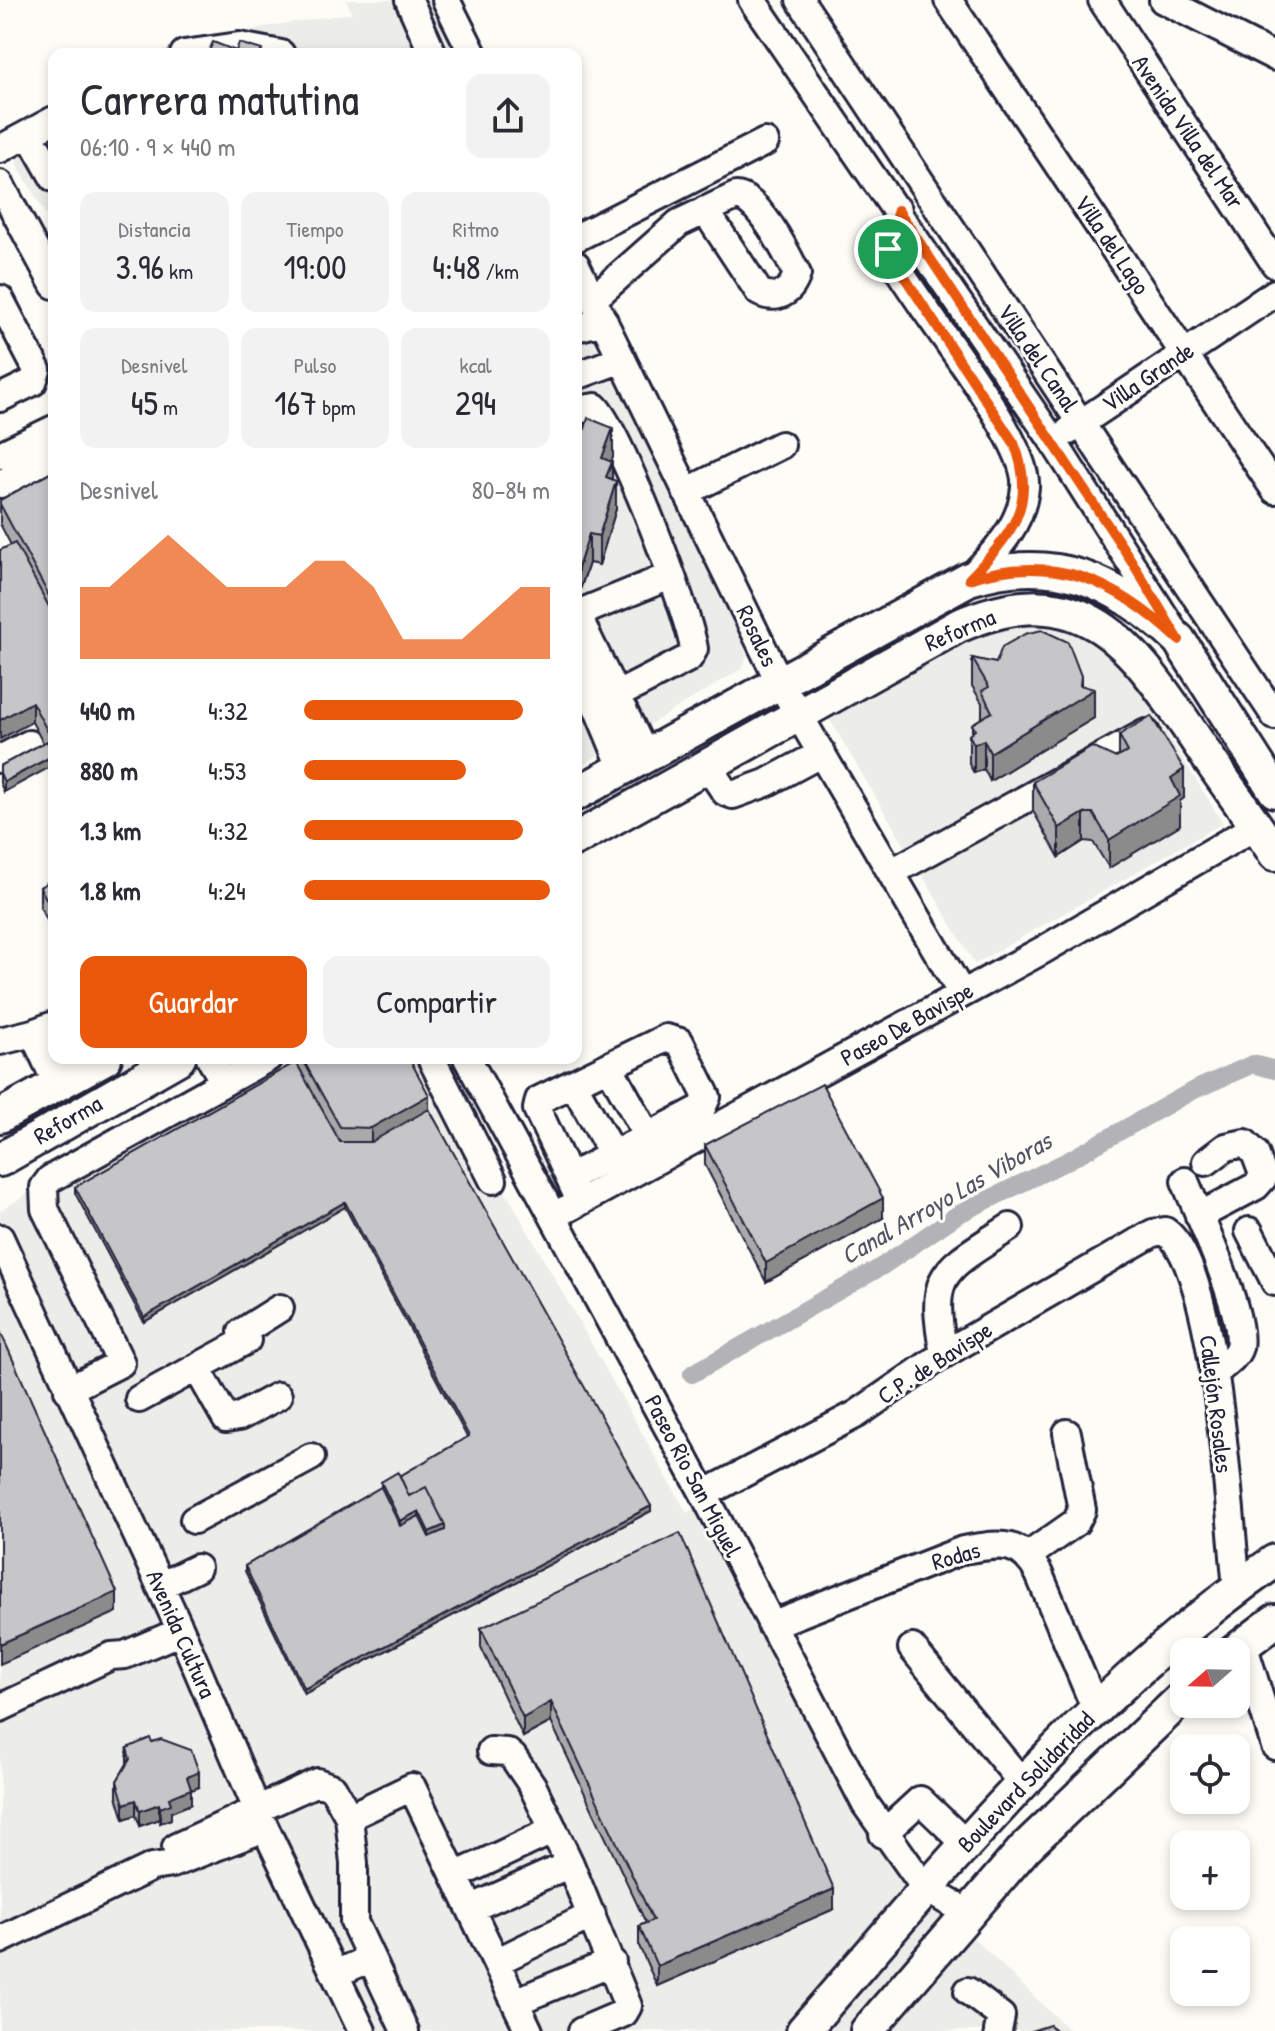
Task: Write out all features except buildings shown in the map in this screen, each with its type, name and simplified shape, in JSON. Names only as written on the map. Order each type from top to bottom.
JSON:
[{"type":"main road","name":"Reforma","points":[[582,787],[969,579],[992,572],[1039,569],[1090,579],[1141,605],[1179,640],[1271,774]]},
{"type":"main road","name":"Reforma","points":[[582,836],[799,713],[976,618],[1026,609],[1076,614],[1109,630],[1140,659],[1275,854]]},
{"type":"main road","name":"Reforma","points":[[0,1116],[94,1064]]},
{"type":"main road","name":"Reforma","points":[[0,1160],[168,1064]]},
{"type":"main road","name":"Boulevard Solidaridad","points":[[803,2031],[925,1888],[1096,1710],[1237,1587],[1275,1561]]},
{"type":"main road","points":[[1250,1640],[1275,1621]]},
{"type":"main road","name":"Boulevard Solidaridad","points":[[867,2031],[966,1912],[1035,1838],[1170,1709]]},
{"type":"street","points":[[409,0],[430,48]]},
{"type":"street","points":[[446,0],[470,48]]},
{"type":"street","name":"Villa del Canal","points":[[752,0],[1053,441],[1179,640]]},
{"type":"street","name":"Villa del Canal","points":[[800,0],[1275,716]]},
{"type":"street","name":"Villa del Lago","points":[[948,0],[1275,490]]},
{"type":"street","name":"Avenida Villa del Mar","points":[[1102,0],[1275,264]]},
{"type":"street","points":[[1163,0],[1275,57]]},
{"type":"street","points":[[225,48],[250,48]]},
{"type":"street","points":[[0,149],[48,123]]},
{"type":"street","points":[[29,134],[48,167]]},
{"type":"street","points":[[582,235],[765,142]]},
{"type":"street","points":[[0,184],[48,274]]},
{"type":"street","points":[[582,323],[679,223],[705,210]]},
{"type":"street","points":[[898,210],[888,242],[890,255],[1014,443],[1022,462],[1026,485],[1019,515],[994,553],[969,579]]},
{"type":"street","name":"Rosales","points":[[582,277],[779,681],[962,994]]},
{"type":"street","name":"Villa Grande","points":[[1022,462],[1275,293]]},
{"type":"street","points":[[0,299],[37,370],[33,382],[0,398]]},
{"type":"street","points":[[582,374],[622,359]]},
{"type":"street","points":[[582,409],[595,407],[616,441],[670,576],[694,649],[689,658],[606,701]]},
{"type":"street","points":[[616,441],[652,422]]},
{"type":"street","points":[[0,455],[48,432]]},
{"type":"street","points":[[686,492],[781,445]]},
{"type":"street","points":[[626,466],[663,446]]},
{"type":"street","points":[[0,484],[48,460]]},
{"type":"street","points":[[582,621],[670,576]]},
{"type":"street","points":[[582,634],[606,701],[634,761]]},
{"type":"street","points":[[582,666],[606,701]]},
{"type":"street","points":[[892,872],[1146,733]]},
{"type":"street","points":[[0,759],[29,744]]},
{"type":"street","points":[[707,765],[725,792],[733,795],[766,783],[822,753]]},
{"type":"street","name":"Paseo De Bavispe","points":[[554,1216],[575,1189],[962,994],[1256,826]]},
{"type":"street","points":[[0,1041],[44,1029]]},
{"type":"street","points":[[666,1038],[680,1042],[707,1097],[706,1103],[613,1155],[575,1189],[537,1105],[573,1083],[666,1038]]},
{"type":"street","points":[[52,1064],[57,1084]]},
{"type":"street","points":[[214,1064],[224,1082]]},
{"type":"street","points":[[68,1390],[121,1363],[45,1209],[44,1187],[50,1179],[257,1064]]},
{"type":"street","points":[[434,1064],[493,1180]]},
{"type":"street","name":"Paseo Rio San Miguel","points":[[470,1064],[704,1494],[883,1834],[925,1888]]},
{"type":"street","points":[[609,1066],[648,1137]]},
{"type":"street","points":[[573,1083],[613,1155]]},
{"type":"street","points":[[1199,1216],[1256,1186],[1264,1177],[1255,1153],[1245,1143],[1226,1147],[1206,1162]]},
{"type":"street","points":[[1185,1181],[1227,1287],[1238,1330],[1239,1346],[1235,1355],[1214,1374]]},
{"type":"street","points":[[944,1354],[935,1307],[948,1268],[1010,1227]]},
{"type":"street","name":"C.P. de Bavispe","points":[[704,1494],[857,1414],[944,1354],[1075,1275],[1153,1233],[1165,1231]]},
{"type":"street","name":"Callejón Rosales","points":[[1165,1231],[1175,1240],[1198,1290],[1214,1374],[1237,1587]]},
{"type":"street","points":[[1249,1231],[1275,1282]]},
{"type":"street","name":"Avenida Cultura","points":[[0,1238],[178,1624],[262,1820],[362,2031]]},
{"type":"street","points":[[139,1399],[197,1368],[280,1308]]},
{"type":"street","points":[[197,1368],[226,1419],[239,1417],[278,1396]]},
{"type":"street","points":[[1067,1433],[1082,1510],[1076,1522],[1029,1555],[1096,1710]]},
{"type":"street","points":[[194,1520],[311,1457]]},
{"type":"street","name":"Rodas","points":[[771,1625],[963,1550],[1010,1547],[1029,1555]]},
{"type":"street","points":[[160,1586],[197,1568]]},
{"type":"street","points":[[0,1708],[111,1656],[120,1644],[178,1624]]},
{"type":"street","points":[[912,1648],[1023,1784]]},
{"type":"street","points":[[1250,1678],[1275,1746]]},
{"type":"street","points":[[491,1751],[507,1752],[532,1785],[570,1864],[628,2006],[624,2013],[582,2031]]},
{"type":"street","points":[[0,1940],[152,1867],[166,1851],[262,1820],[322,1782],[333,1788],[349,1817],[354,1863],[354,1922],[405,2031]]},
{"type":"street","points":[[349,1817],[412,1787],[529,2031]]},
{"type":"street","points":[[883,1834],[920,1800],[966,1844]]},
{"type":"street","points":[[455,1876],[554,1830]]},
{"type":"street","points":[[472,1908],[570,1864]]},
{"type":"street","points":[[925,1888],[966,1912]]},
{"type":"street","points":[[496,1962],[592,1915]]},
{"type":"street","points":[[335,1974],[371,1958]]},
{"type":"street","points":[[515,2002],[612,1962]]},
{"type":"street","points":[[968,1991],[1001,2016],[998,2031]]},
{"type":"shaded area","points":[[346,0],[436,0],[459,48],[176,48],[264,27],[352,13]]},
{"type":"shaded area","points":[[48,108],[48,218],[17,164],[19,124]]},
{"type":"shaded area","points":[[582,304],[637,409],[747,655],[743,668],[582,765]]},
{"type":"shaded area","points":[[1025,614],[1105,635],[1223,823],[975,964],[827,715],[990,622]]},
{"type":"shaded area","points":[[238,1064],[433,1064],[687,1513],[694,1509],[703,1513],[870,1838],[1070,2031],[0,2031],[0,1211]]},
{"type":"waterway","name":"Canal Arroyo Las Viboras","points":[[692,1374],[881,1267],[957,1215],[1069,1160],[1192,1091],[1253,1064],[1275,1070]]},
{"type":"route","points":[[898,210],[1131,560],[1179,640],[1141,605],[1119,590],[1066,572],[1008,570],[969,579],[994,553],[1019,515],[1026,485],[1022,462],[1014,443],[888,249],[898,210]]}]
